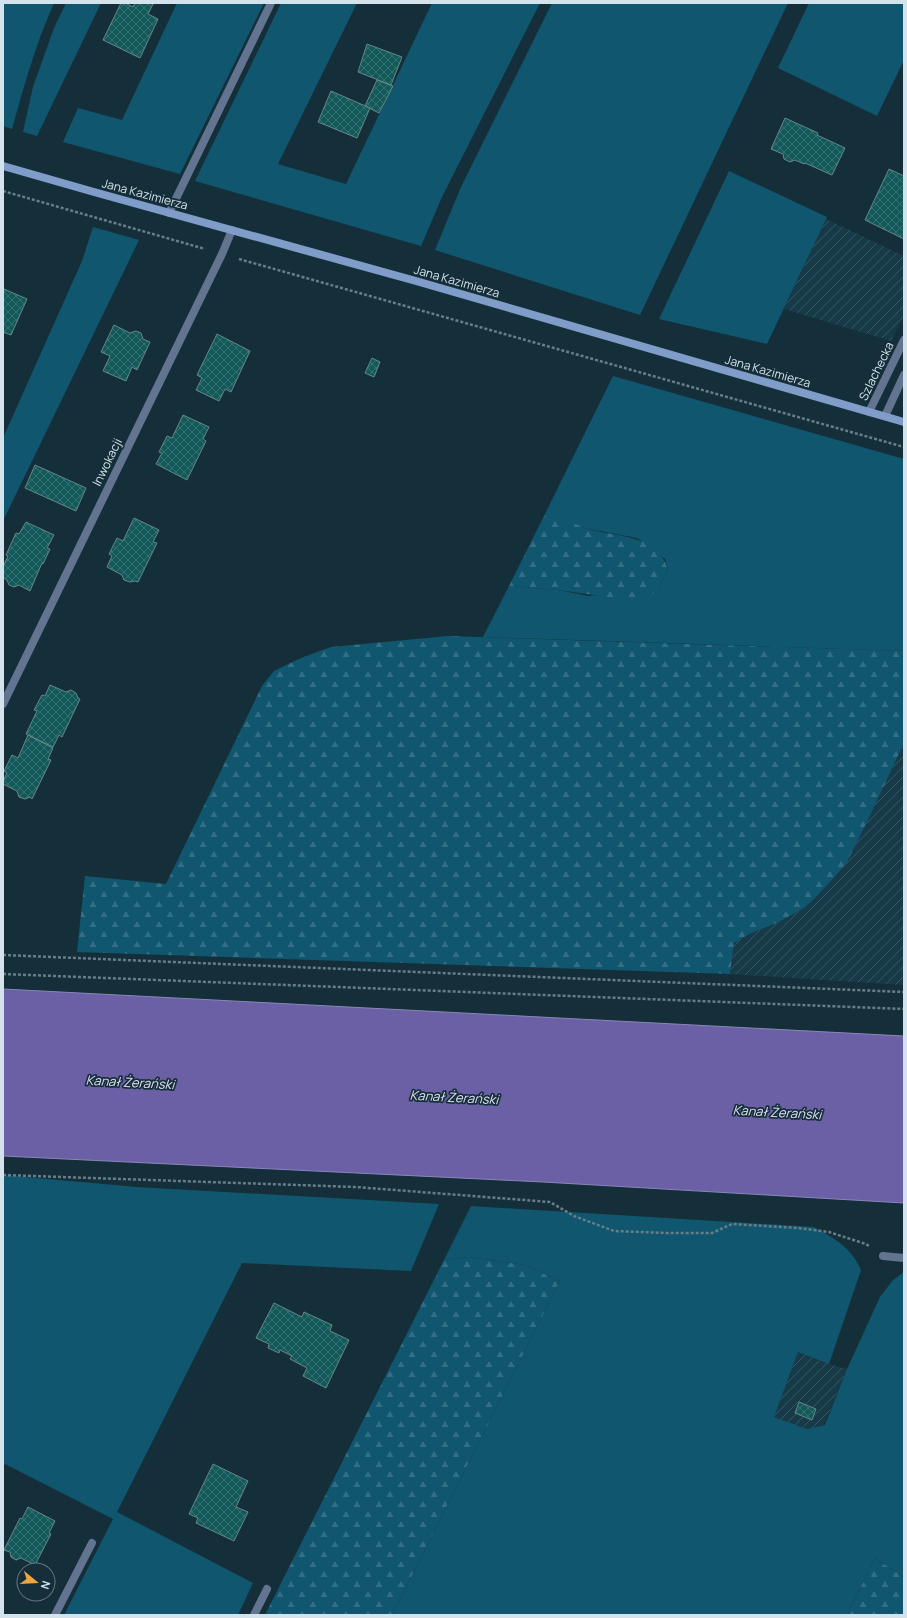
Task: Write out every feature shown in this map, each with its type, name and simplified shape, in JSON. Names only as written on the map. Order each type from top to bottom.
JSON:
[{"type":"main road","name":"Jana Kazimierza","points":[[3,166],[416,281],[904,422]]},
{"type":"street","points":[[169,213],[271,3]]},
{"type":"street","name":"Inwokacji","points":[[3,704],[222,254],[232,230]]},
{"type":"street","name":"Szlachecka","points":[[869,412],[904,340]]},
{"type":"street","points":[[885,416],[904,375]]},
{"type":"street","points":[[882,1256],[904,1258]]},
{"type":"street","points":[[55,1615],[92,1542]]},
{"type":"street","points":[[254,1615],[267,1589]]},
{"type":"path","points":[[3,191],[904,447]]},
{"type":"path","points":[[3,955],[904,992]]},
{"type":"path","points":[[3,974],[904,1009]]},
{"type":"path","points":[[3,1175],[356,1187],[550,1202],[574,1216],[614,1231],[712,1233],[732,1224],[798,1228],[830,1232],[866,1244],[882,1256]]},
{"type":"shaded area","points":[[826,219],[904,256],[904,315],[891,341],[784,309]]},
{"type":"shaded area","points":[[904,743],[904,985],[730,974],[734,943],[749,934],[779,922],[804,908],[818,895],[845,864],[867,822]]},
{"type":"shaded area","points":[[798,1352],[847,1369],[824,1425],[807,1429],[774,1417]]},
{"type":"green space","points":[[3,3],[54,3],[36,49],[12,129],[3,126]]},
{"type":"green space","points":[[66,3],[101,3],[37,136],[23,132],[33,87],[54,28]]},
{"type":"green space","points":[[177,3],[264,3],[180,174],[63,142],[78,108],[122,120]]},
{"type":"green space","points":[[281,3],[357,3],[278,164],[346,184],[432,3],[540,3],[442,197],[421,246],[195,181]]},
{"type":"green space","points":[[552,3],[788,3],[640,315],[435,250],[461,187]]},
{"type":"green space","points":[[809,3],[904,3],[904,60],[877,116],[778,68]]},
{"type":"green space","points":[[729,171],[827,217],[767,344],[659,319]]},
{"type":"green space","points":[[93,227],[139,240],[3,521],[3,438],[82,261]]},
{"type":"green space","points":[[613,376],[904,459],[904,651],[483,637],[509,586],[558,590],[589,596],[658,588],[668,570],[665,559],[637,538],[588,529],[544,516]]},
{"type":"green space","points":[[544,516],[568,521],[599,532],[623,536],[646,543],[656,550],[663,558],[668,570],[658,588],[648,599],[629,600],[558,590],[509,586]]},
{"type":"green space","points":[[448,636],[904,651],[904,743],[846,864],[804,908],[779,922],[749,934],[734,943],[730,974],[77,952],[85,876],[166,884],[262,686],[274,671],[301,658],[331,647]]},
{"type":"green space","points":[[3,1175],[137,1187],[439,1204],[411,1271],[242,1263],[117,1512],[253,1583],[238,1615],[64,1615],[113,1519],[5,1464],[3,1467]]},
{"type":"green space","points":[[471,1206],[814,1227],[842,1244],[852,1255],[861,1270],[829,1364],[798,1352],[774,1417],[807,1429],[825,1425],[847,1369],[880,1297],[893,1280],[904,1272],[904,1577],[875,1558],[847,1615],[392,1615],[560,1281],[525,1265],[469,1257],[444,1260]]},
{"type":"green space","points":[[469,1257],[525,1265],[560,1281],[392,1615],[265,1615],[444,1260]]},
{"type":"green space","points":[[875,1558],[904,1577],[904,1615],[847,1615]]},
{"type":"water","name":"Kanał Żerański","points":[[3,989],[904,1036],[904,1203],[543,1182],[3,1156]]},
{"type":"building","points":[[121,3],[125,3],[133,7],[135,3],[153,4],[148,14],[158,19],[140,58],[103,40]]},
{"type":"building","points":[[367,44],[402,57],[391,85],[358,72]]},
{"type":"building","points":[[377,80],[393,86],[379,113],[365,106]]},
{"type":"building","points":[[331,91],[370,108],[357,138],[318,122]]},
{"type":"building","points":[[785,118],[818,133],[817,135],[845,148],[832,175],[805,163],[804,164],[795,160],[790,162],[784,159],[783,154],[771,149]]},
{"type":"building","points":[[889,169],[904,176],[904,239],[865,220]]},
{"type":"building","points":[[4,289],[27,299],[11,335],[3,332]]},
{"type":"building","points":[[114,325],[130,333],[136,331],[141,333],[143,339],[150,342],[137,370],[132,367],[126,381],[103,371],[110,356],[101,352]]},
{"type":"building","points":[[217,334],[250,351],[231,392],[225,389],[219,401],[196,390],[202,378],[197,375]]},
{"type":"building","points":[[372,358],[380,362],[374,377],[365,373]]},
{"type":"building","points":[[183,415],[209,427],[203,439],[206,441],[187,480],[156,464],[162,453],[159,452],[167,436],[172,438]]},
{"type":"building","points":[[35,465],[86,488],[76,511],[25,488]]},
{"type":"building","points":[[134,518],[159,530],[153,542],[157,543],[138,582],[130,582],[124,580],[122,575],[107,567],[112,556],[109,554],[117,538],[123,541]]},
{"type":"building","points":[[26,522],[54,535],[47,548],[50,549],[43,564],[42,563],[30,591],[19,585],[14,587],[9,585],[7,580],[3,577],[3,567],[8,556],[6,555],[16,533],[19,534]]},
{"type":"building","points":[[50,685],[66,692],[71,690],[76,693],[80,699],[62,737],[59,735],[53,747],[26,734],[37,711],[34,710],[42,695],[45,696]]},
{"type":"building","points":[[28,735],[53,748],[48,759],[51,760],[32,799],[30,797],[25,799],[19,797],[17,791],[3,784],[7,773],[4,771],[12,755],[18,758]]},
{"type":"building","points":[[274,1303],[302,1317],[304,1312],[332,1325],[330,1331],[349,1340],[326,1388],[303,1376],[307,1368],[290,1359],[292,1356],[280,1350],[279,1353],[268,1348],[269,1344],[256,1338]]},
{"type":"building","points":[[799,1402],[816,1409],[812,1420],[795,1413]]},
{"type":"building","points":[[213,1464],[248,1481],[236,1507],[248,1512],[234,1541],[196,1523],[198,1518],[189,1514]]},
{"type":"building","points":[[28,1507],[55,1521],[49,1533],[51,1534],[37,1562],[29,1562],[21,1558],[16,1560],[11,1557],[10,1552],[4,1550],[20,1518],[22,1519]]}]
